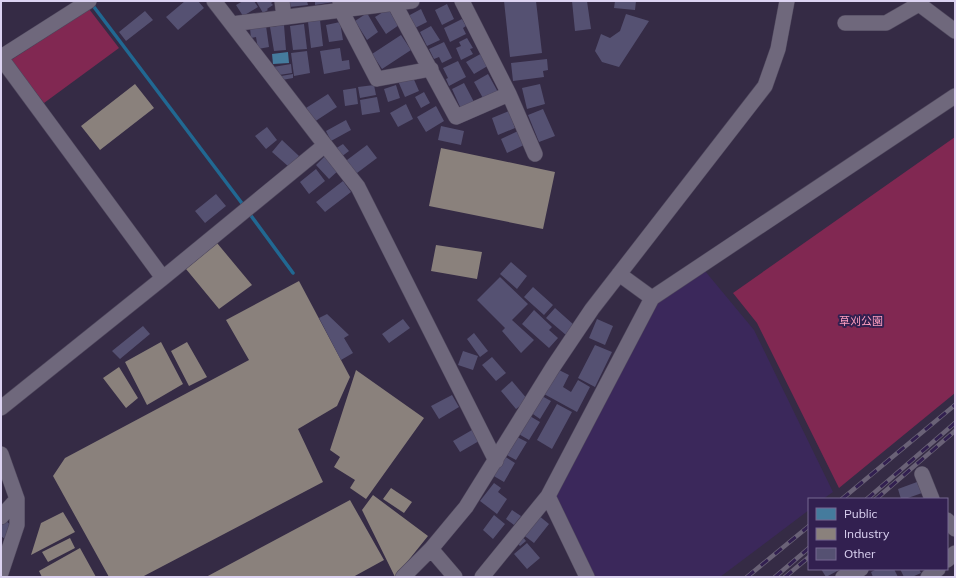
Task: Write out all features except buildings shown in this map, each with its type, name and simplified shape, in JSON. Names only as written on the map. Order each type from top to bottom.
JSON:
[{"type":"street","points":[[89,1],[1,58],[163,278]]},
{"type":"street","points":[[214,1],[358,187],[496,461]]},
{"type":"street","points":[[282,1],[284,17]]},
{"type":"street","points":[[232,24],[284,17],[340,6],[412,1]]},
{"type":"street","points":[[462,1],[509,94],[535,154]]},
{"type":"street","points":[[403,577],[431,549],[466,507],[553,368],[592,309],[765,86],[778,49],[787,1]]},
{"type":"street","points":[[393,2],[431,69],[456,118],[509,94]]},
{"type":"street","points":[[845,23],[886,23],[917,3],[955,31]]},
{"type":"street","points":[[340,6],[377,79],[431,69]]},
{"type":"street","points":[[482,577],[548,496],[652,298],[955,96]]},
{"type":"street","points":[[1,408],[326,145]]},
{"type":"street","points":[[619,274],[652,298]]},
{"type":"street","points":[[1,454],[17,499],[17,525],[1,573]]},
{"type":"street","points":[[922,474],[932,498]]},
{"type":"street","points":[[548,496],[586,577]]},
{"type":"street","points":[[1,517],[17,499]]},
{"type":"street","points":[[948,521],[955,529]]},
{"type":"street","points":[[431,549],[455,577]]},
{"type":"street","points":[[843,577],[859,570]]},
{"type":"street","points":[[928,577],[937,570]]},
{"type":"shaded area","points":[[705,271],[754,330],[833,492],[824,498],[808,498],[808,511],[720,577],[594,577],[554,495],[656,301]]},
{"type":"green space","points":[[89,9],[119,48],[44,103],[11,60]]},
{"type":"green space","name":"草刈公園","points":[[955,137],[955,393],[839,488],[757,323],[733,293]]},
{"type":"waterway","points":[[91,3],[244,206]]},
{"type":"waterway","points":[[249,213],[293,273]]},
{"type":"railway","points":[[843,498],[955,405]]},
{"type":"railway","points":[[868,498],[955,423]]},
{"type":"railway","points":[[877,498],[955,431]]},
{"type":"railway","points":[[747,577],[808,527]]},
{"type":"railway","points":[[775,577],[808,549]]},
{"type":"railway","points":[[785,577],[808,558]]}]
